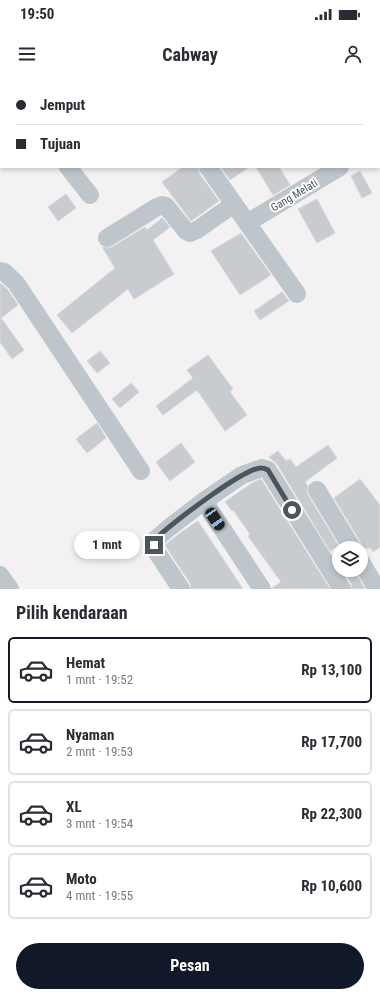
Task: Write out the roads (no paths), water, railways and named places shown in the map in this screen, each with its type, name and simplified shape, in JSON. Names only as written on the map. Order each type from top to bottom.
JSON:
[{"type":"street","points":[[69,168],[90,195]]},
{"type":"street","points":[[209,168],[297,294]]},
{"type":"street","name":"Gang Melati","points":[[247,223],[338,168]]},
{"type":"street","points":[[107,238],[162,205],[166,206],[186,231],[190,233],[234,204]]},
{"type":"street","points":[[0,271],[4,272],[16,283],[141,471]]},
{"type":"street","points":[[182,589],[156,551],[154,545],[156,539],[204,501],[242,475],[262,468],[268,470],[342,589]]},
{"type":"street","points":[[317,490],[348,541]]},
{"type":"street","points":[[204,501],[262,589]]},
{"type":"street","points":[[368,573],[378,589]]},
{"type":"street","points":[[0,575],[10,589]]}]
